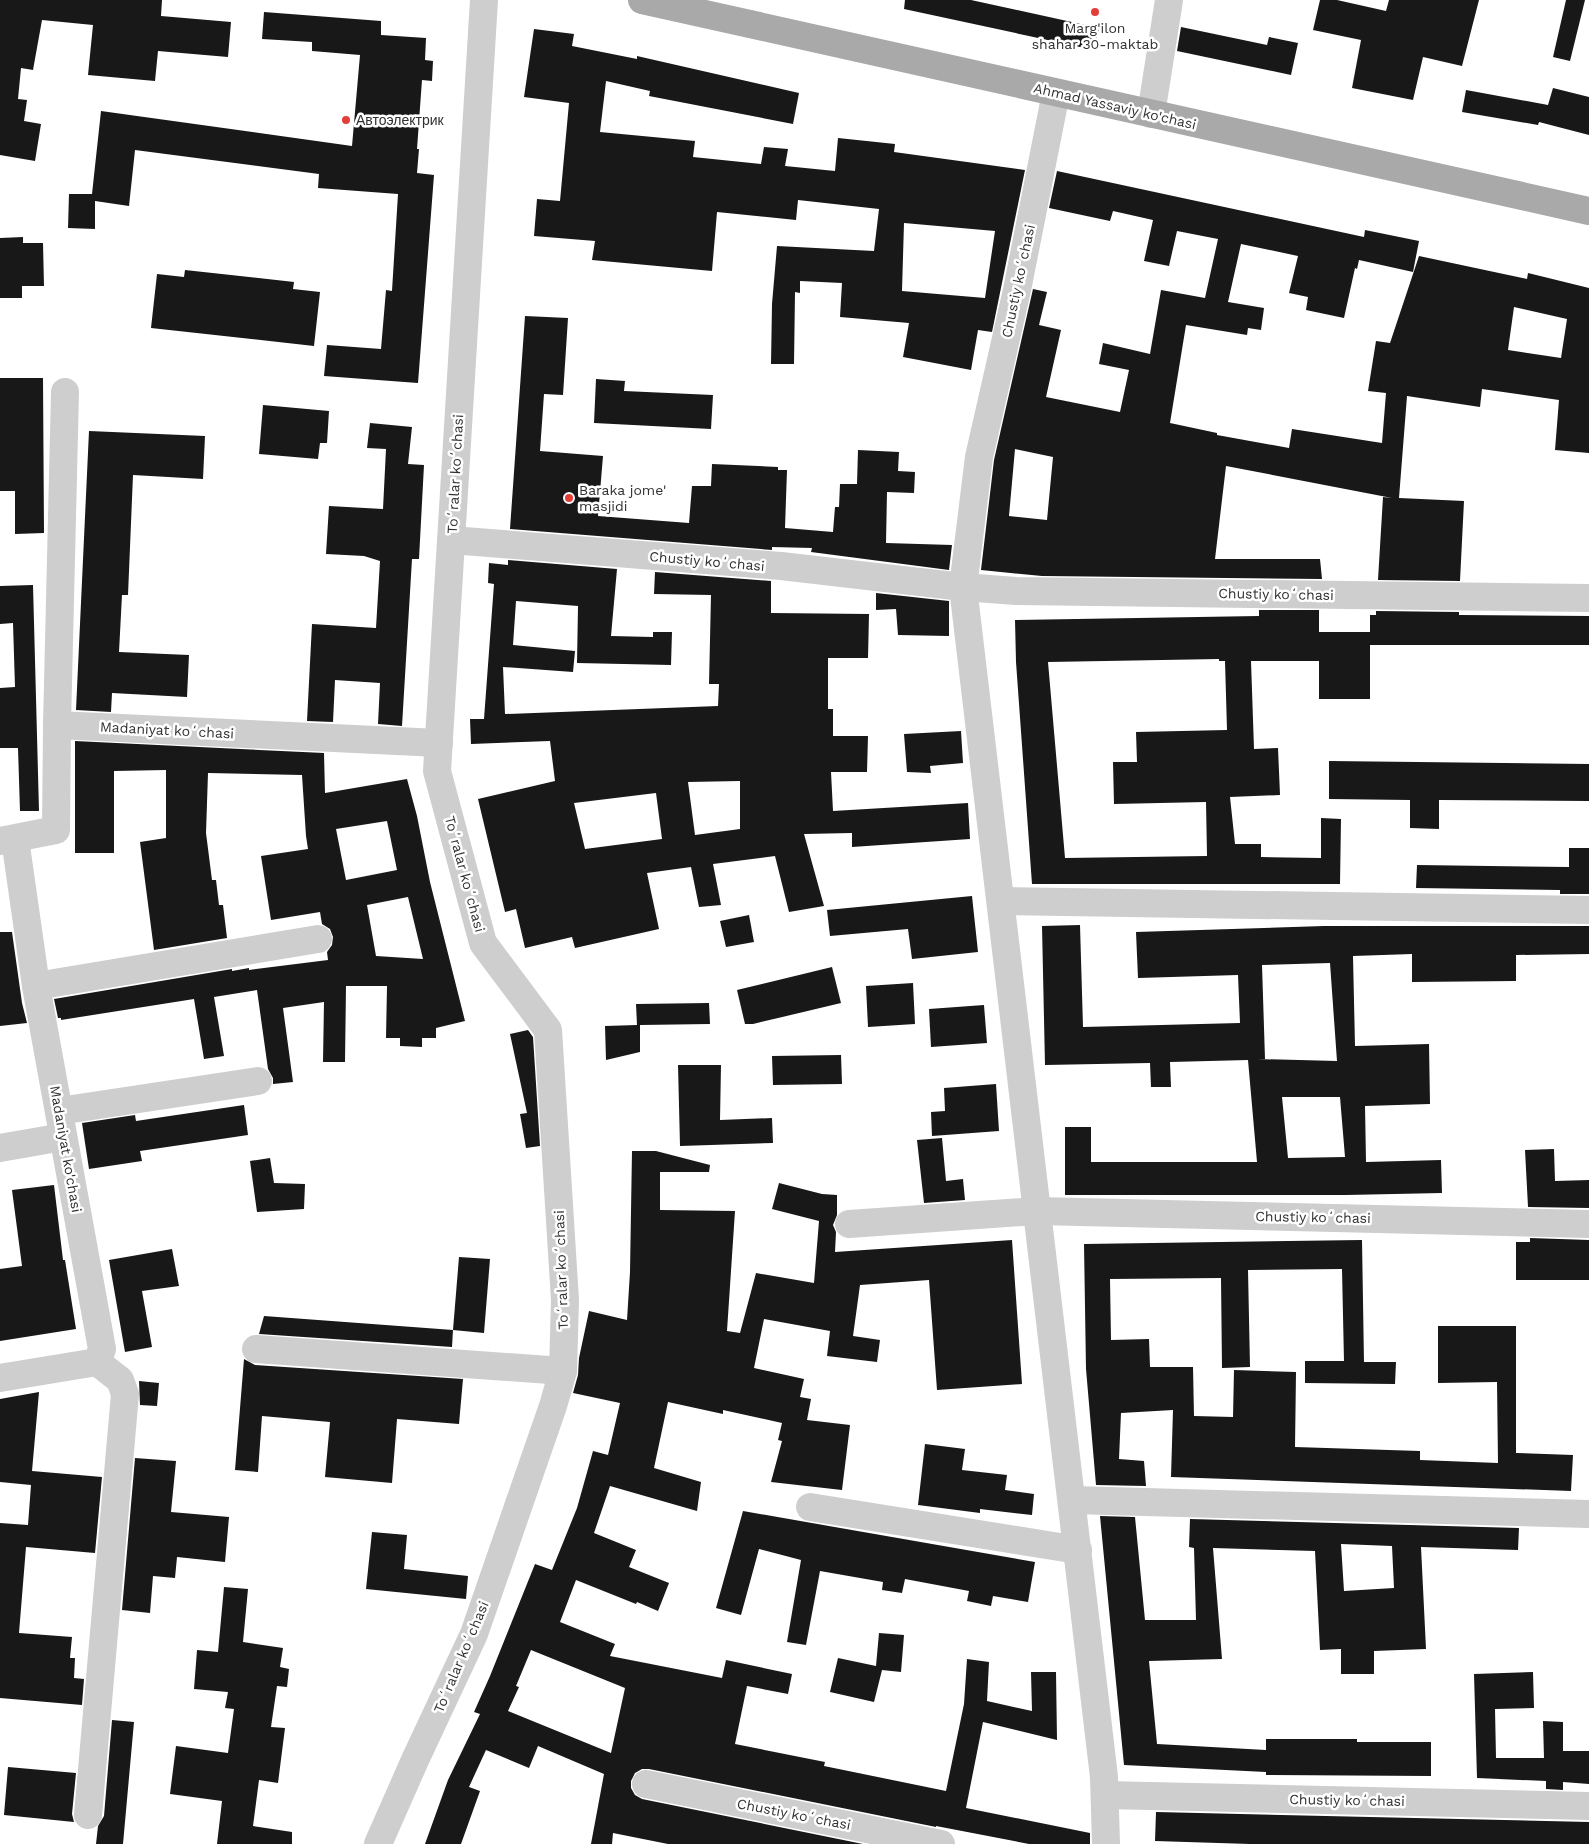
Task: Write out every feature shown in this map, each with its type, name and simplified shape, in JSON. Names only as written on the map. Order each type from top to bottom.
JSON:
[{"type":"main road","name":"Ahmad Yassaviy ko'chasi","points":[[642,0],[1589,211]]},
{"type":"street","name":"Toʻralar koʻchasi","points":[[378,1844],[474,1634],[553,1406],[563,1371],[564,1300],[548,1030],[484,942],[437,771],[484,0]]},
{"type":"street","points":[[1151,114],[1169,0]]},
{"type":"street","name":"Chustiy koʻchasi","points":[[1056,93],[1017,290],[979,456],[963,587],[1104,1777],[1106,1844]]},
{"type":"street","points":[[7,840],[56,830],[65,392]]},
{"type":"street","name":"Chustiy koʻchasi","points":[[451,540],[781,566],[963,587],[1016,590],[1589,598]]},
{"type":"street","name":"Madaniyat koʻchasi","points":[[57,725],[439,743]]},
{"type":"street","name":"Madaniyat ko'chasi","points":[[7,840],[36,986],[102,1349],[97,1362]]},
{"type":"street","points":[[1001,901],[1589,910]]},
{"type":"street","points":[[36,986],[318,939]]},
{"type":"street","points":[[0,1148],[61,1124],[258,1081]]},
{"type":"street","name":"Chustiy koʻchasi","points":[[849,1224],[1037,1210],[1589,1224]]},
{"type":"street","points":[[256,1349],[563,1371]]},
{"type":"street","points":[[0,1378],[97,1362],[120,1380],[126,1394],[88,1815]]},
{"type":"street","points":[[1072,1500],[1589,1514]]},
{"type":"street","points":[[810,1507],[1078,1550]]},
{"type":"street","name":"Chustiy koʻchasi","points":[[646,1784],[941,1844]]},
{"type":"street","name":"Chustiy koʻchasi","points":[[1105,1795],[1589,1806]]},
{"type":"building","points":[[0,0],[162,0],[161,16],[231,22],[228,57],[158,51],[155,81],[88,75],[93,25],[42,20],[33,70],[21,68],[18,99],[27,100],[24,121],[41,124],[35,161],[0,155]]},
{"type":"building","points":[[905,0],[971,0],[1099,28],[1094,50],[904,9]]},
{"type":"building","points":[[1320,0],[1337,0],[1386,11],[1389,0],[1479,0],[1462,66],[1423,57],[1413,100],[1352,88],[1361,40],[1313,30]]},
{"type":"building","points":[[1566,0],[1585,0],[1570,61],[1553,57]]},
{"type":"building","points":[[264,12],[381,21],[381,35],[426,38],[425,60],[433,61],[432,81],[422,80],[417,173],[434,175],[418,383],[324,376],[327,345],[381,349],[386,290],[392,291],[398,194],[318,188],[319,174],[135,150],[129,206],[95,201],[95,229],[68,228],[69,194],[92,194],[101,111],[352,146],[360,55],[312,51],[312,42],[262,39]]},
{"type":"building","points":[[1181,27],[1267,45],[1269,37],[1298,43],[1291,75],[1177,51]]},
{"type":"building","points":[[534,29],[574,34],[572,46],[637,59],[637,56],[799,93],[793,124],[649,96],[650,91],[606,81],[600,132],[695,141],[693,157],[761,164],[764,147],[788,149],[785,166],[835,171],[838,138],[895,144],[894,152],[1025,170],[992,332],[978,330],[971,370],[903,357],[909,323],[840,317],[842,283],[800,281],[800,293],[795,292],[794,364],[771,364],[772,304],[777,246],[874,251],[879,209],[798,200],[796,220],[717,212],[712,271],[592,260],[595,241],[534,236],[537,199],[560,201],[569,103],[524,97]],"holes":[[[904,223],[995,231],[985,298],[902,291]]]},
{"type":"building","points":[[1553,88],[1589,97],[1589,135],[1539,122],[1538,125],[1462,112],[1466,90],[1548,105]]},
{"type":"building","points":[[1057,171],[1364,237],[1365,230],[1419,241],[1413,272],[1359,260],[1357,269],[1355,268],[1344,318],[1306,310],[1308,297],[1289,293],[1298,256],[1241,244],[1228,302],[1264,308],[1261,330],[1248,328],[1247,335],[1186,325],[1170,423],[1217,433],[1217,435],[1289,448],[1292,429],[1382,443],[1386,393],[1368,391],[1376,341],[1390,343],[1419,256],[1527,279],[1528,273],[1589,288],[1589,453],[1555,450],[1559,400],[1482,389],[1480,407],[1407,396],[1399,498],[1464,501],[1460,581],[1378,580],[1383,497],[1392,498],[1226,466],[1215,559],[1320,559],[1322,579],[1042,576],[981,570],[994,460],[1033,289],[1047,292],[1039,325],[1061,330],[1046,397],[1120,412],[1129,370],[1099,364],[1103,343],[1150,354],[1161,290],[1205,298],[1218,239],[1177,231],[1169,266],[1144,261],[1153,220],[1113,211],[1110,221],[1049,208]],"holes":[[[1514,307],[1567,319],[1561,358],[1508,350]],[[1015,449],[1053,457],[1047,520],[1009,516]]]},
{"type":"building","points":[[23,237],[23,243],[43,243],[44,286],[22,286],[22,298],[0,298],[0,238]]},
{"type":"building","points":[[185,270],[294,282],[293,289],[320,292],[314,346],[151,328],[157,274],[184,277]]},
{"type":"building","points":[[525,316],[568,318],[563,395],[544,394],[540,451],[603,456],[598,516],[689,523],[692,486],[711,486],[712,464],[778,467],[778,470],[787,470],[785,528],[833,532],[835,507],[839,507],[840,484],[857,484],[858,450],[899,452],[898,471],[915,472],[914,493],[887,492],[886,543],[952,545],[949,570],[811,552],[812,548],[772,547],[772,550],[510,529]]},
{"type":"building","points":[[0,378],[43,378],[44,533],[15,534],[15,491],[0,491]]},
{"type":"building","points":[[596,379],[625,381],[624,391],[713,395],[711,429],[594,423]]},
{"type":"building","points":[[263,405],[329,411],[327,443],[320,443],[318,459],[259,454]]},
{"type":"building","points":[[370,423],[412,427],[408,464],[424,465],[419,559],[412,559],[402,726],[378,724],[380,683],[335,680],[333,722],[307,721],[312,624],[376,628],[380,561],[364,556],[326,554],[329,506],[383,509],[386,449],[367,448]]},
{"type":"building","points":[[89,431],[205,436],[203,479],[133,475],[128,595],[122,595],[119,652],[189,655],[187,697],[112,693],[111,712],[76,710]]},
{"type":"building","points":[[508,560],[617,569],[611,636],[653,637],[653,632],[672,632],[671,665],[577,663],[578,606],[516,601],[513,645],[575,651],[573,672],[503,667],[505,714],[718,706],[719,684],[709,684],[711,595],[654,594],[655,572],[771,581],[771,613],[869,614],[868,658],[828,658],[828,709],[833,709],[833,736],[868,736],[867,772],[831,772],[833,811],[968,803],[970,839],[852,847],[852,833],[804,834],[824,906],[789,912],[775,856],[713,864],[721,905],[699,907],[691,867],[647,873],[659,929],[575,948],[572,937],[525,948],[516,909],[505,912],[478,799],[555,781],[550,741],[471,744],[470,719],[484,719],[494,584],[488,583],[489,563],[508,565]],"holes":[[[740,781],[740,829],[695,835],[688,782]],[[656,793],[662,839],[585,849],[574,803]]]},
{"type":"building","points":[[33,585],[39,811],[20,811],[18,748],[0,748],[0,688],[15,687],[13,623],[0,624],[0,586]]},
{"type":"building","points":[[876,593],[949,601],[949,636],[898,635],[896,609],[876,610]]},
{"type":"building","points":[[1259,610],[1319,610],[1319,632],[1370,632],[1370,615],[1376,615],[1376,611],[1459,612],[1459,615],[1589,616],[1589,645],[1370,645],[1370,699],[1319,699],[1319,661],[1251,661],[1254,749],[1278,748],[1280,795],[1230,797],[1235,844],[1261,844],[1261,857],[1321,858],[1321,818],[1341,819],[1340,884],[1032,884],[1016,662],[1015,620],[1259,616]],"holes":[[[1219,659],[1219,661],[1225,661],[1227,730],[1136,732],[1137,762],[1113,762],[1114,804],[1206,802],[1207,856],[1065,858],[1048,662]]]},
{"type":"building","points":[[961,731],[963,763],[930,766],[931,773],[907,772],[904,734]]},
{"type":"building","points":[[75,741],[324,753],[325,793],[407,779],[417,816],[430,882],[465,1021],[436,1028],[436,1038],[422,1038],[422,1047],[400,1046],[400,1038],[386,1038],[387,986],[346,986],[345,1062],[323,1062],[324,1002],[283,1008],[293,1082],[273,1084],[273,1078],[268,1069],[257,990],[214,997],[224,1056],[204,1059],[194,999],[61,1020],[61,1018],[58,1018],[54,999],[232,969],[232,971],[249,968],[249,970],[328,960],[327,952],[332,945],[333,937],[330,929],[322,924],[320,912],[271,920],[261,856],[308,849],[302,775],[208,773],[206,833],[212,880],[216,880],[219,905],[223,905],[227,938],[154,950],[140,842],[166,838],[166,770],[114,771],[114,853],[75,853]],"holes":[[[387,821],[397,870],[346,880],[336,829]],[[408,897],[423,959],[376,956],[367,905]]]},
{"type":"building","points":[[1329,761],[1589,764],[1589,801],[1439,800],[1439,829],[1410,828],[1410,800],[1329,799]]},
{"type":"building","points":[[1569,848],[1589,848],[1589,894],[1560,894],[1560,890],[1416,888],[1417,865],[1569,867]]},
{"type":"building","points":[[972,896],[978,952],[912,959],[908,929],[830,936],[827,910]]},
{"type":"building","points":[[749,915],[754,942],[726,947],[720,921]]},
{"type":"building","points":[[1080,925],[1083,1027],[1240,1023],[1238,975],[1138,978],[1136,932],[1324,926],[1589,926],[1589,954],[1516,955],[1516,981],[1412,982],[1412,954],[1353,956],[1355,1046],[1429,1044],[1430,1104],[1365,1106],[1366,1162],[1441,1160],[1442,1193],[1065,1195],[1065,1127],[1091,1127],[1091,1162],[1257,1162],[1248,1060],[1170,1062],[1171,1087],[1151,1087],[1150,1063],[1045,1065],[1042,926]],"holes":[[[1330,963],[1337,1061],[1257,1059],[1265,1059],[1262,965]],[[1282,1097],[1340,1097],[1345,1157],[1288,1158]]]},
{"type":"building","points":[[0,932],[12,932],[22,1003],[27,1023],[0,1026]]},
{"type":"building","points":[[832,967],[841,1003],[753,1024],[745,1024],[737,990]]},
{"type":"building","points":[[913,983],[915,1024],[868,1027],[866,986]]},
{"type":"building","points":[[709,1003],[710,1024],[640,1025],[640,1052],[606,1060],[605,1026],[637,1025],[636,1004]]},
{"type":"building","points":[[984,1005],[987,1043],[931,1047],[929,1009]]},
{"type":"building","points":[[528,1030],[533,1037],[540,1146],[526,1148],[520,1114],[527,1113],[510,1034]]},
{"type":"building","points":[[841,1055],[842,1084],[773,1085],[772,1056]]},
{"type":"building","points":[[678,1065],[721,1065],[720,1120],[772,1118],[773,1143],[680,1146]]},
{"type":"building","points":[[996,1084],[999,1131],[932,1136],[931,1112],[945,1111],[944,1088]]},
{"type":"building","points":[[244,1105],[248,1135],[140,1151],[142,1161],[89,1169],[82,1123],[135,1115],[136,1121]]},
{"type":"building","points":[[942,1138],[946,1181],[963,1179],[965,1200],[924,1203],[917,1140]]},
{"type":"building","points":[[1554,1149],[1555,1181],[1589,1180],[1589,1208],[1528,1207],[1525,1150]]},
{"type":"building","points":[[632,1151],[656,1151],[710,1165],[709,1172],[660,1172],[660,1210],[735,1211],[727,1331],[740,1333],[756,1273],[814,1283],[819,1221],[772,1209],[779,1183],[822,1194],[837,1195],[837,1215],[833,1225],[836,1232],[835,1252],[1012,1240],[1022,1384],[937,1390],[929,1280],[860,1285],[853,1336],[880,1340],[877,1362],[827,1356],[830,1331],[764,1319],[754,1368],[804,1379],[800,1397],[811,1399],[807,1420],[850,1425],[842,1490],[771,1482],[782,1441],[778,1440],[782,1423],[723,1410],[723,1414],[668,1402],[654,1468],[701,1482],[697,1511],[610,1486],[594,1533],[636,1550],[629,1567],[669,1583],[658,1611],[576,1580],[560,1622],[615,1644],[610,1656],[722,1678],[726,1660],[792,1674],[788,1694],[747,1686],[735,1744],[825,1762],[824,1766],[946,1791],[964,1704],[967,1659],[989,1662],[987,1701],[1032,1711],[1031,1672],[1056,1672],[1057,1740],[983,1722],[966,1808],[1090,1833],[1090,1844],[1029,1844],[642,1769],[635,1773],[631,1781],[631,1788],[635,1795],[642,1799],[863,1844],[668,1844],[613,1833],[612,1844],[591,1844],[604,1774],[538,1746],[529,1768],[486,1750],[469,1787],[480,1791],[461,1844],[425,1844],[448,1780],[480,1714],[474,1712],[535,1564],[552,1570],[577,1508],[593,1451],[608,1455],[620,1403],[573,1393],[589,1311],[627,1320],[630,1272]],"holes":[[[531,1650],[625,1688],[611,1753],[508,1711],[519,1687],[516,1686]]]},
{"type":"building","points":[[270,1158],[274,1183],[305,1184],[304,1209],[257,1212],[250,1161]]},
{"type":"building","points":[[54,1185],[63,1260],[65,1260],[76,1329],[0,1341],[0,1269],[22,1266],[12,1190]]},
{"type":"building","points":[[1530,1238],[1589,1240],[1589,1280],[1516,1280],[1516,1242],[1530,1242]]},
{"type":"building","points":[[1362,1240],[1364,1362],[1396,1362],[1395,1384],[1305,1383],[1305,1361],[1344,1361],[1342,1269],[1248,1270],[1250,1367],[1222,1368],[1221,1278],[1110,1279],[1111,1340],[1149,1339],[1150,1367],[1193,1367],[1194,1416],[1233,1417],[1234,1370],[1296,1372],[1295,1447],[1420,1451],[1420,1460],[1498,1463],[1497,1382],[1438,1383],[1438,1326],[1516,1326],[1516,1453],[1573,1455],[1571,1491],[1171,1477],[1173,1410],[1121,1413],[1119,1459],[1144,1461],[1146,1486],[1096,1485],[1086,1369],[1084,1244]]},
{"type":"building","points":[[172,1249],[179,1286],[142,1291],[152,1347],[125,1352],[109,1260]]},
{"type":"building","points":[[459,1257],[490,1259],[484,1333],[453,1330]]},
{"type":"building","points":[[264,1316],[453,1330],[452,1347],[259,1334]]},
{"type":"building","points":[[244,1359],[255,1365],[463,1379],[459,1424],[397,1419],[392,1483],[325,1477],[330,1422],[262,1416],[258,1472],[235,1470]]},
{"type":"building","points":[[139,1381],[159,1383],[157,1406],[140,1405]]},
{"type":"building","points":[[39,1392],[32,1471],[102,1477],[95,1553],[26,1547],[19,1633],[72,1637],[70,1658],[75,1658],[74,1678],[84,1679],[82,1705],[0,1698],[0,1523],[28,1525],[31,1485],[0,1482],[0,1399]]},
{"type":"building","points":[[925,1444],[965,1449],[962,1470],[1007,1475],[1005,1490],[1034,1494],[1032,1515],[980,1509],[980,1513],[918,1505]]},
{"type":"building","points":[[135,1458],[176,1461],[171,1512],[229,1517],[225,1562],[177,1557],[175,1578],[153,1576],[150,1613],[122,1610]]},
{"type":"building","points":[[743,1511],[1035,1562],[1028,1602],[993,1596],[991,1606],[967,1601],[969,1591],[905,1579],[902,1593],[882,1590],[883,1582],[820,1571],[806,1645],[787,1642],[801,1560],[759,1549],[741,1615],[716,1608]]},
{"type":"building","points":[[1100,1516],[1135,1517],[1145,1620],[1196,1620],[1194,1548],[1189,1547],[1190,1519],[1519,1528],[1518,1550],[1421,1547],[1426,1649],[1374,1651],[1374,1674],[1341,1674],[1341,1649],[1320,1650],[1315,1551],[1213,1548],[1222,1659],[1149,1661],[1157,1744],[1266,1750],[1266,1739],[1357,1739],[1357,1742],[1431,1742],[1431,1776],[1266,1775],[1266,1772],[1124,1765]],"holes":[[[1341,1544],[1392,1546],[1394,1588],[1344,1591]]]},
{"type":"building","points":[[372,1532],[407,1535],[404,1569],[468,1576],[466,1599],[366,1589]]},
{"type":"building","points":[[224,1587],[248,1589],[243,1642],[283,1648],[280,1667],[289,1669],[287,1687],[277,1686],[271,1727],[285,1728],[278,1783],[259,1780],[253,1826],[292,1832],[292,1844],[217,1844],[222,1801],[170,1794],[176,1746],[228,1753],[234,1709],[225,1708],[228,1692],[194,1689],[197,1650],[218,1652]]},
{"type":"building","points":[[879,1633],[904,1635],[901,1672],[882,1670],[874,1702],[830,1692],[838,1658],[876,1666]]},
{"type":"building","points":[[1533,1672],[1534,1708],[1495,1709],[1496,1758],[1544,1758],[1543,1721],[1563,1722],[1563,1751],[1589,1751],[1589,1784],[1563,1782],[1563,1790],[1546,1789],[1546,1781],[1477,1778],[1474,1674]]},
{"type":"building","points":[[112,1720],[134,1722],[123,1844],[96,1844],[98,1826],[104,1816]]},
{"type":"building","points":[[8,1767],[76,1773],[72,1814],[74,1822],[4,1815]]},
{"type":"building","points":[[1156,1812],[1589,1822],[1589,1844],[1250,1844],[1155,1841]]},
{"type":"place","name":"Marg'ilon shahar 30-maktab","points":[[1095,12]]},
{"type":"place","name":"Автоэлектрик","points":[[346,120]]},
{"type":"place","name":"Baraka jome' masjidi","points":[[569,498]]}]
